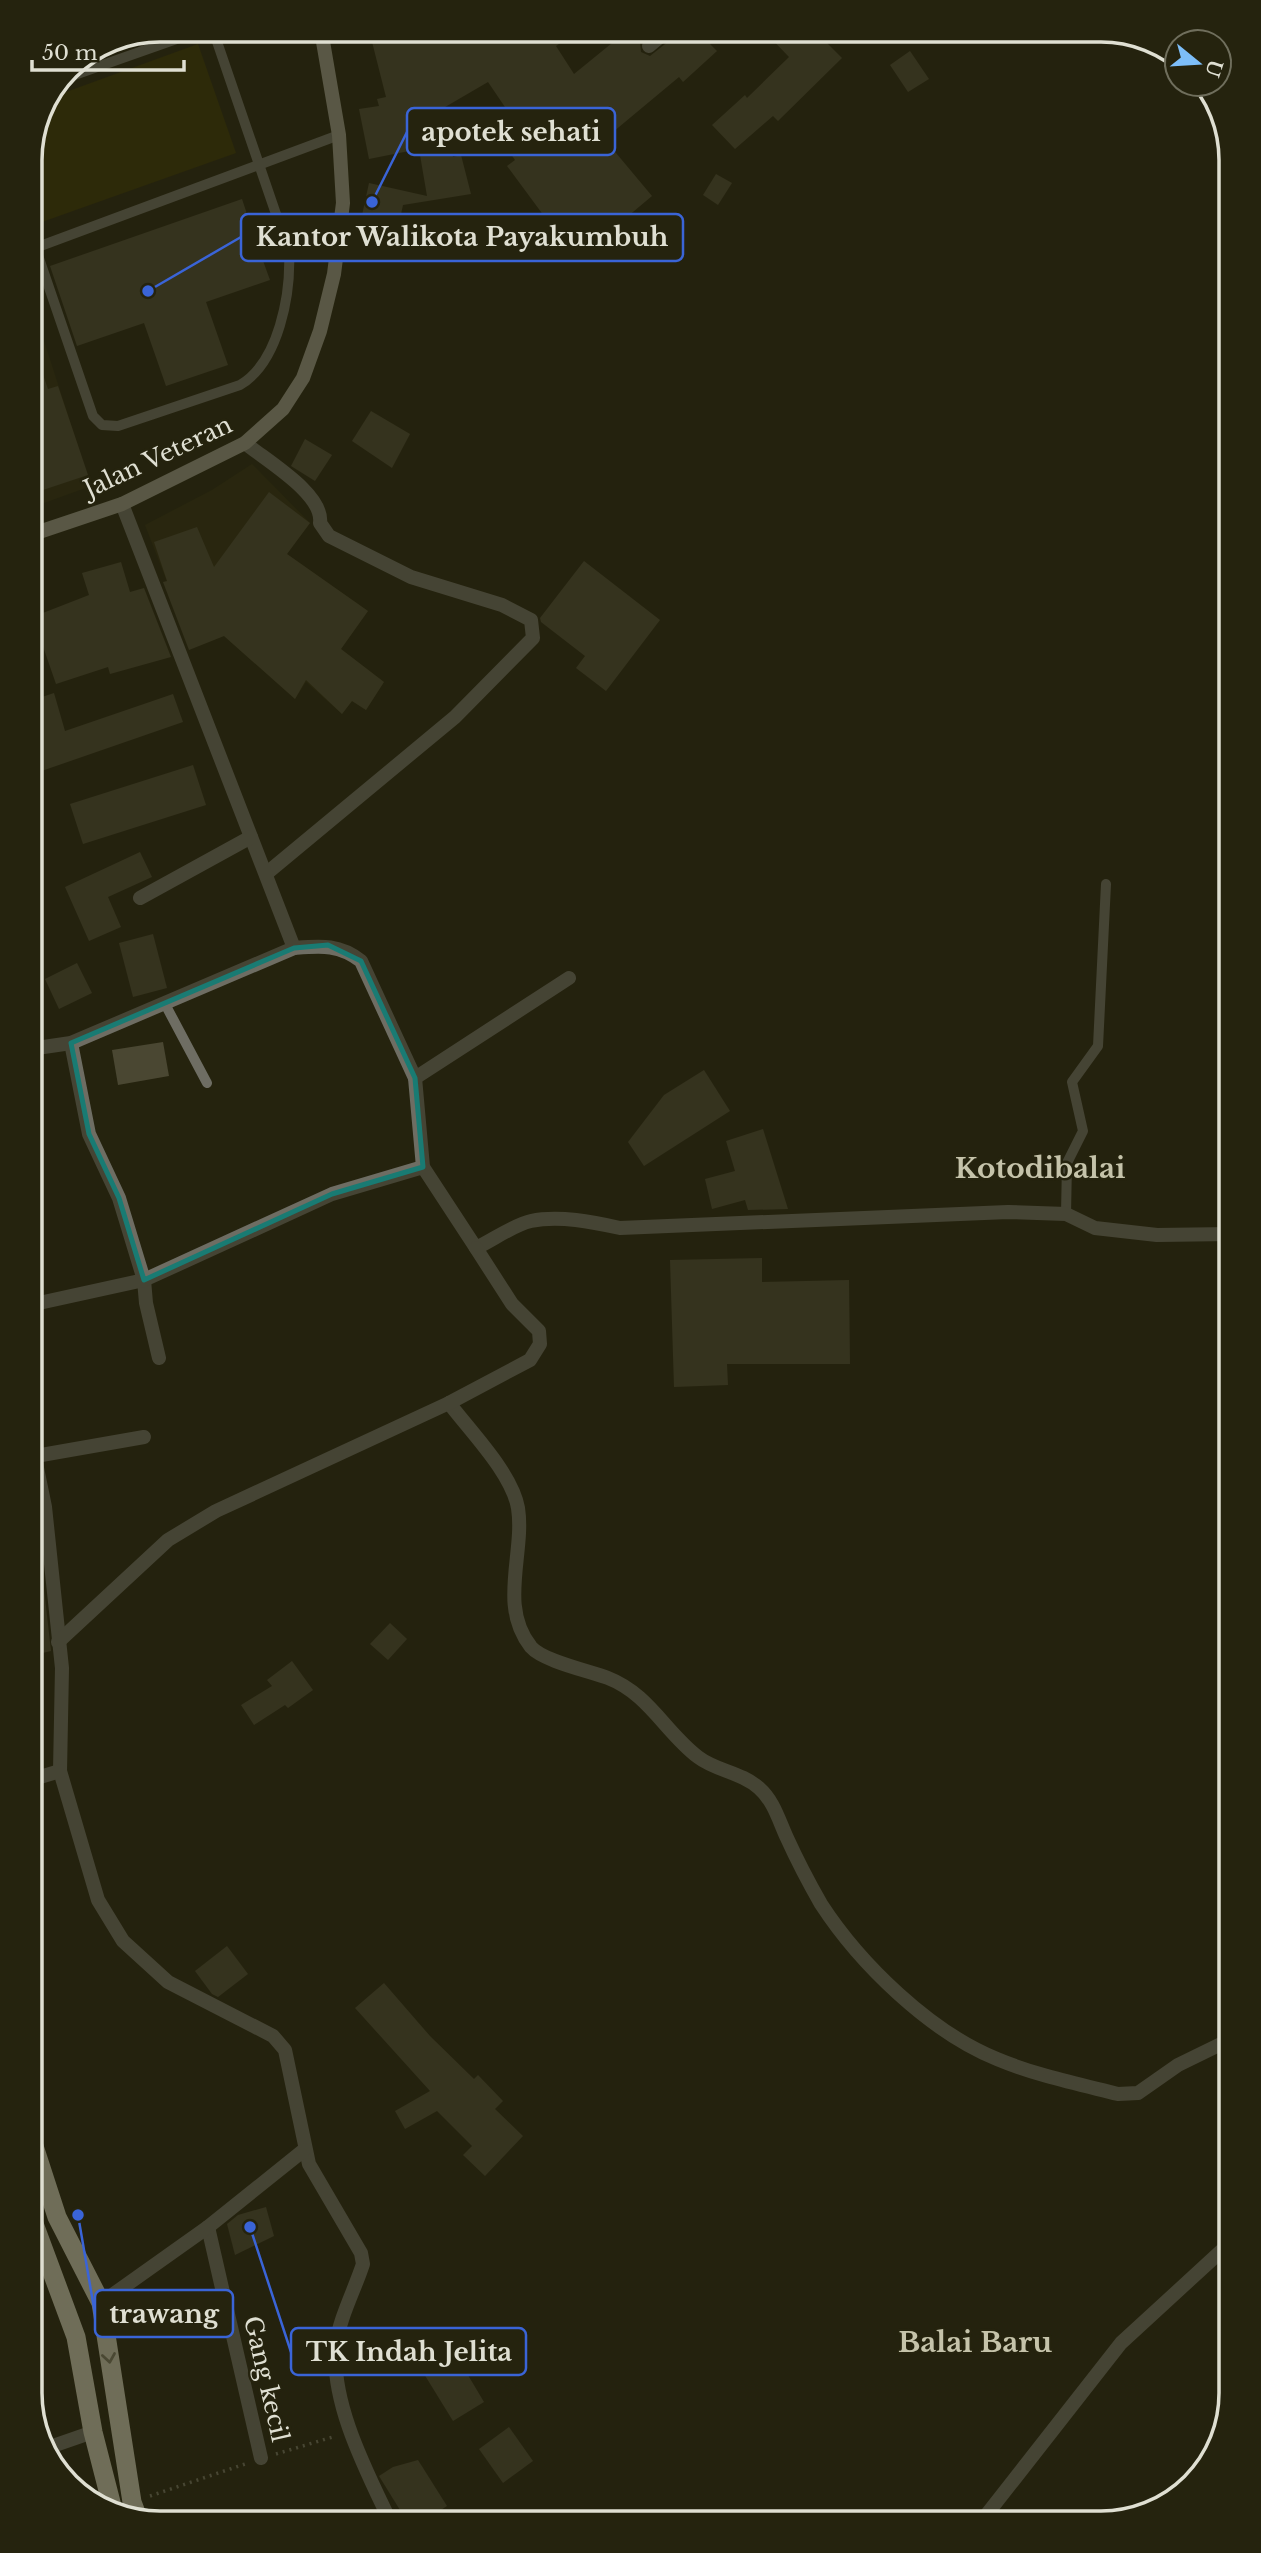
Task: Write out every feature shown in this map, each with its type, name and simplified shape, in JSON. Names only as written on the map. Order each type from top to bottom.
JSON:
[{"type":"highway","points":[[42,2171],[57,2217],[101,2303],[135,2508]]},
{"type":"highway","points":[[42,2249],[76,2337],[93,2432],[110,2500]]},
{"type":"main road","name":"Jalan Veteran","points":[[42,531],[122,504],[245,443],[283,409],[303,378],[320,331],[334,274],[343,203],[339,135],[323,42]]},
{"type":"street","points":[[649,46],[654,42]]},
{"type":"street","points":[[245,443],[314,498],[321,513],[320,523],[329,537],[411,577],[502,605],[531,620],[534,631],[533,638],[455,717],[267,873]]},
{"type":"street","points":[[122,504],[294,948]]},
{"type":"street","points":[[140,898],[251,837]]},
{"type":"street","points":[[42,1047],[71,1043],[294,948],[328,945],[348,951],[361,961],[415,1078],[423,1167],[512,1304],[539,1331],[540,1343],[530,1360],[449,1403],[216,1511],[180,1533],[120,1583],[58,1642]]},
{"type":"street","points":[[415,1078],[569,978]]},
{"type":"street","points":[[71,1043],[89,1134],[118,1198],[144,1280],[146,1303],[159,1358]]},
{"type":"street","points":[[42,1302],[144,1280],[332,1194],[423,1167]]},
{"type":"street","points":[[476,1248],[531,1221],[589,1222],[620,1228],[1008,1212],[1066,1214],[1095,1228],[1157,1235],[1219,1234]]},
{"type":"street","points":[[449,1403],[510,1484],[517,1507],[519,1530],[514,1605],[521,1630],[531,1648],[628,1687],[701,1759],[740,1774],[762,1790],[775,1808],[821,1902],[843,1934],[918,2011],[961,2042],[997,2060],[1118,2094],[1138,2092],[1178,2065],[1219,2045]]},
{"type":"street","points":[[42,1454],[144,1437]]},
{"type":"street","points":[[42,1495],[62,1668],[60,1771],[98,1900],[123,1941],[168,1982],[274,2036],[285,2050],[309,2164],[361,2253],[363,2264],[337,2342],[337,2377],[351,2432],[386,2511]]},
{"type":"street","points":[[42,1776],[60,1771]]},
{"type":"street","points":[[101,2303],[208,2227],[304,2150]]},
{"type":"street","points":[[42,2219],[57,2217]]},
{"type":"street","name":"Gang kecil","points":[[208,2227],[261,2458]]},
{"type":"street","points":[[989,2511],[1121,2343],[1219,2253]]},
{"type":"street","points":[[55,2445],[93,2432]]},
{"type":"lane","points":[[80,73],[168,42]]},
{"type":"lane","points":[[42,268],[93,416],[102,425],[118,426],[240,384],[256,375],[268,357],[290,284],[289,252],[217,42]]},
{"type":"lane","points":[[42,245],[339,135]]},
{"type":"lane","points":[[1066,1214],[1067,1163],[1083,1131],[1072,1082],[1098,1046],[1106,884]]},
{"type":"lane","points":[[165,1004],[207,1083]]},
{"type":"path","points":[[137,2509],[261,2458],[351,2432]]},
{"type":"highlighted area","points":[[328,945],[361,961],[415,1078],[423,1167],[332,1194],[144,1280],[119,1198],[89,1134],[71,1043],[294,948]]},
{"type":"shaded area","points":[[198,44],[236,153],[42,222],[42,152],[46,129],[63,93]]},
{"type":"shaded area","points":[[42,335],[91,486],[42,504]]},
{"type":"shaded area","points":[[252,464],[310,523],[287,554],[368,611],[341,649],[384,682],[366,710],[352,701],[342,714],[306,682],[295,699],[224,636],[193,648],[145,525],[212,490]]},
{"type":"building","points":[[372,42],[562,42],[556,46],[574,74],[613,42],[641,42],[641,52],[650,56],[668,42],[712,42],[710,44],[717,51],[683,82],[679,77],[607,137],[606,141],[652,196],[627,217],[623,213],[592,249],[569,228],[549,254],[528,237],[544,216],[507,166],[515,160],[489,122],[507,110],[488,82],[440,110],[446,146],[450,145],[453,157],[461,155],[471,194],[403,205],[398,228],[361,220],[369,183],[427,196],[419,149],[369,159],[359,109],[379,106],[377,99],[386,97]]},
{"type":"building","points":[[775,42],[826,42],[842,58],[778,121],[773,116],[735,149],[712,125],[745,95],[747,98],[789,57]]},
{"type":"building","points":[[910,51],[929,79],[908,92],[890,65]]},
{"type":"building","points":[[716,174],[732,183],[718,205],[703,195]]},
{"type":"building","points":[[242,199],[249,220],[268,215],[277,242],[258,247],[270,280],[206,302],[228,365],[166,386],[144,323],[77,346],[50,266]]},
{"type":"building","points":[[42,372],[48,389],[58,386],[88,475],[42,490]]},
{"type":"building","points":[[371,411],[410,434],[392,468],[352,441]]},
{"type":"building","points":[[305,439],[332,455],[315,481],[291,466]]},
{"type":"building","points":[[269,492],[310,523],[287,554],[368,611],[341,649],[384,682],[366,710],[352,701],[342,714],[306,680],[295,699],[224,636],[189,650],[163,582],[167,581],[154,542],[197,527],[214,567]]},
{"type":"building","points":[[584,561],[660,620],[606,691],[576,668],[585,656],[541,622],[540,618]]},
{"type":"building","points":[[121,562],[130,592],[144,588],[171,657],[110,674],[108,667],[56,684],[42,644],[42,613],[89,595],[82,573]]},
{"type":"building","points":[[54,693],[65,731],[173,694],[183,722],[42,771],[42,697]]},
{"type":"building","points":[[193,765],[206,805],[83,844],[70,804]]},
{"type":"building","points":[[140,852],[152,877],[108,897],[121,927],[89,941],[65,887]]},
{"type":"building","points":[[153,934],[167,988],[133,997],[119,943]]},
{"type":"building","points":[[77,963],[92,993],[59,1009],[45,979]]},
{"type":"building","points":[[163,1042],[169,1076],[118,1085],[112,1050]]},
{"type":"building","points":[[704,1070],[730,1111],[644,1166],[628,1142],[664,1095]]},
{"type":"building","points":[[763,1129],[788,1209],[748,1210],[745,1200],[712,1209],[705,1179],[735,1171],[726,1141]]},
{"type":"building","points":[[762,1258],[762,1282],[849,1280],[850,1364],[727,1364],[728,1385],[674,1387],[670,1260]]},
{"type":"building","points":[[42,1575],[43,1580],[51,1651],[42,1653]]},
{"type":"building","points":[[390,1623],[407,1639],[388,1660],[370,1644]]},
{"type":"building","points":[[292,1661],[313,1690],[288,1708],[285,1705],[254,1725],[241,1705],[272,1686],[267,1680]]},
{"type":"building","points":[[227,1946],[248,1974],[218,1997],[212,1994],[195,1971]]},
{"type":"building","points":[[384,1983],[430,2036],[474,2079],[478,2075],[503,2101],[495,2109],[523,2136],[485,2176],[463,2155],[472,2146],[437,2111],[405,2129],[395,2111],[430,2091],[355,2008]]},
{"type":"building","points":[[266,2207],[274,2236],[235,2255],[227,2224],[238,2215]]},
{"type":"building","points":[[426,2344],[444,2369],[459,2360],[484,2402],[453,2421],[421,2369],[414,2374],[404,2360]]},
{"type":"building","points":[[509,2427],[533,2461],[503,2483],[479,2449]]},
{"type":"building","points":[[418,2460],[447,2506],[439,2511],[401,2511],[379,2476],[393,2467]]},
{"type":"place","name":"apotek sehati","points":[[372,202]]},
{"type":"place","name":"Kantor Walikota Payakumbuh","points":[[148,291]]},
{"type":"place","name":"trawang","points":[[78,2215]]},
{"type":"place","name":"TK Indah Jelita","points":[[250,2227]]},
{"type":"district","name":"Kotodibalai","points":[[1040,1168]]},
{"type":"district","name":"Balai Baru","points":[[975,2342]]}]
